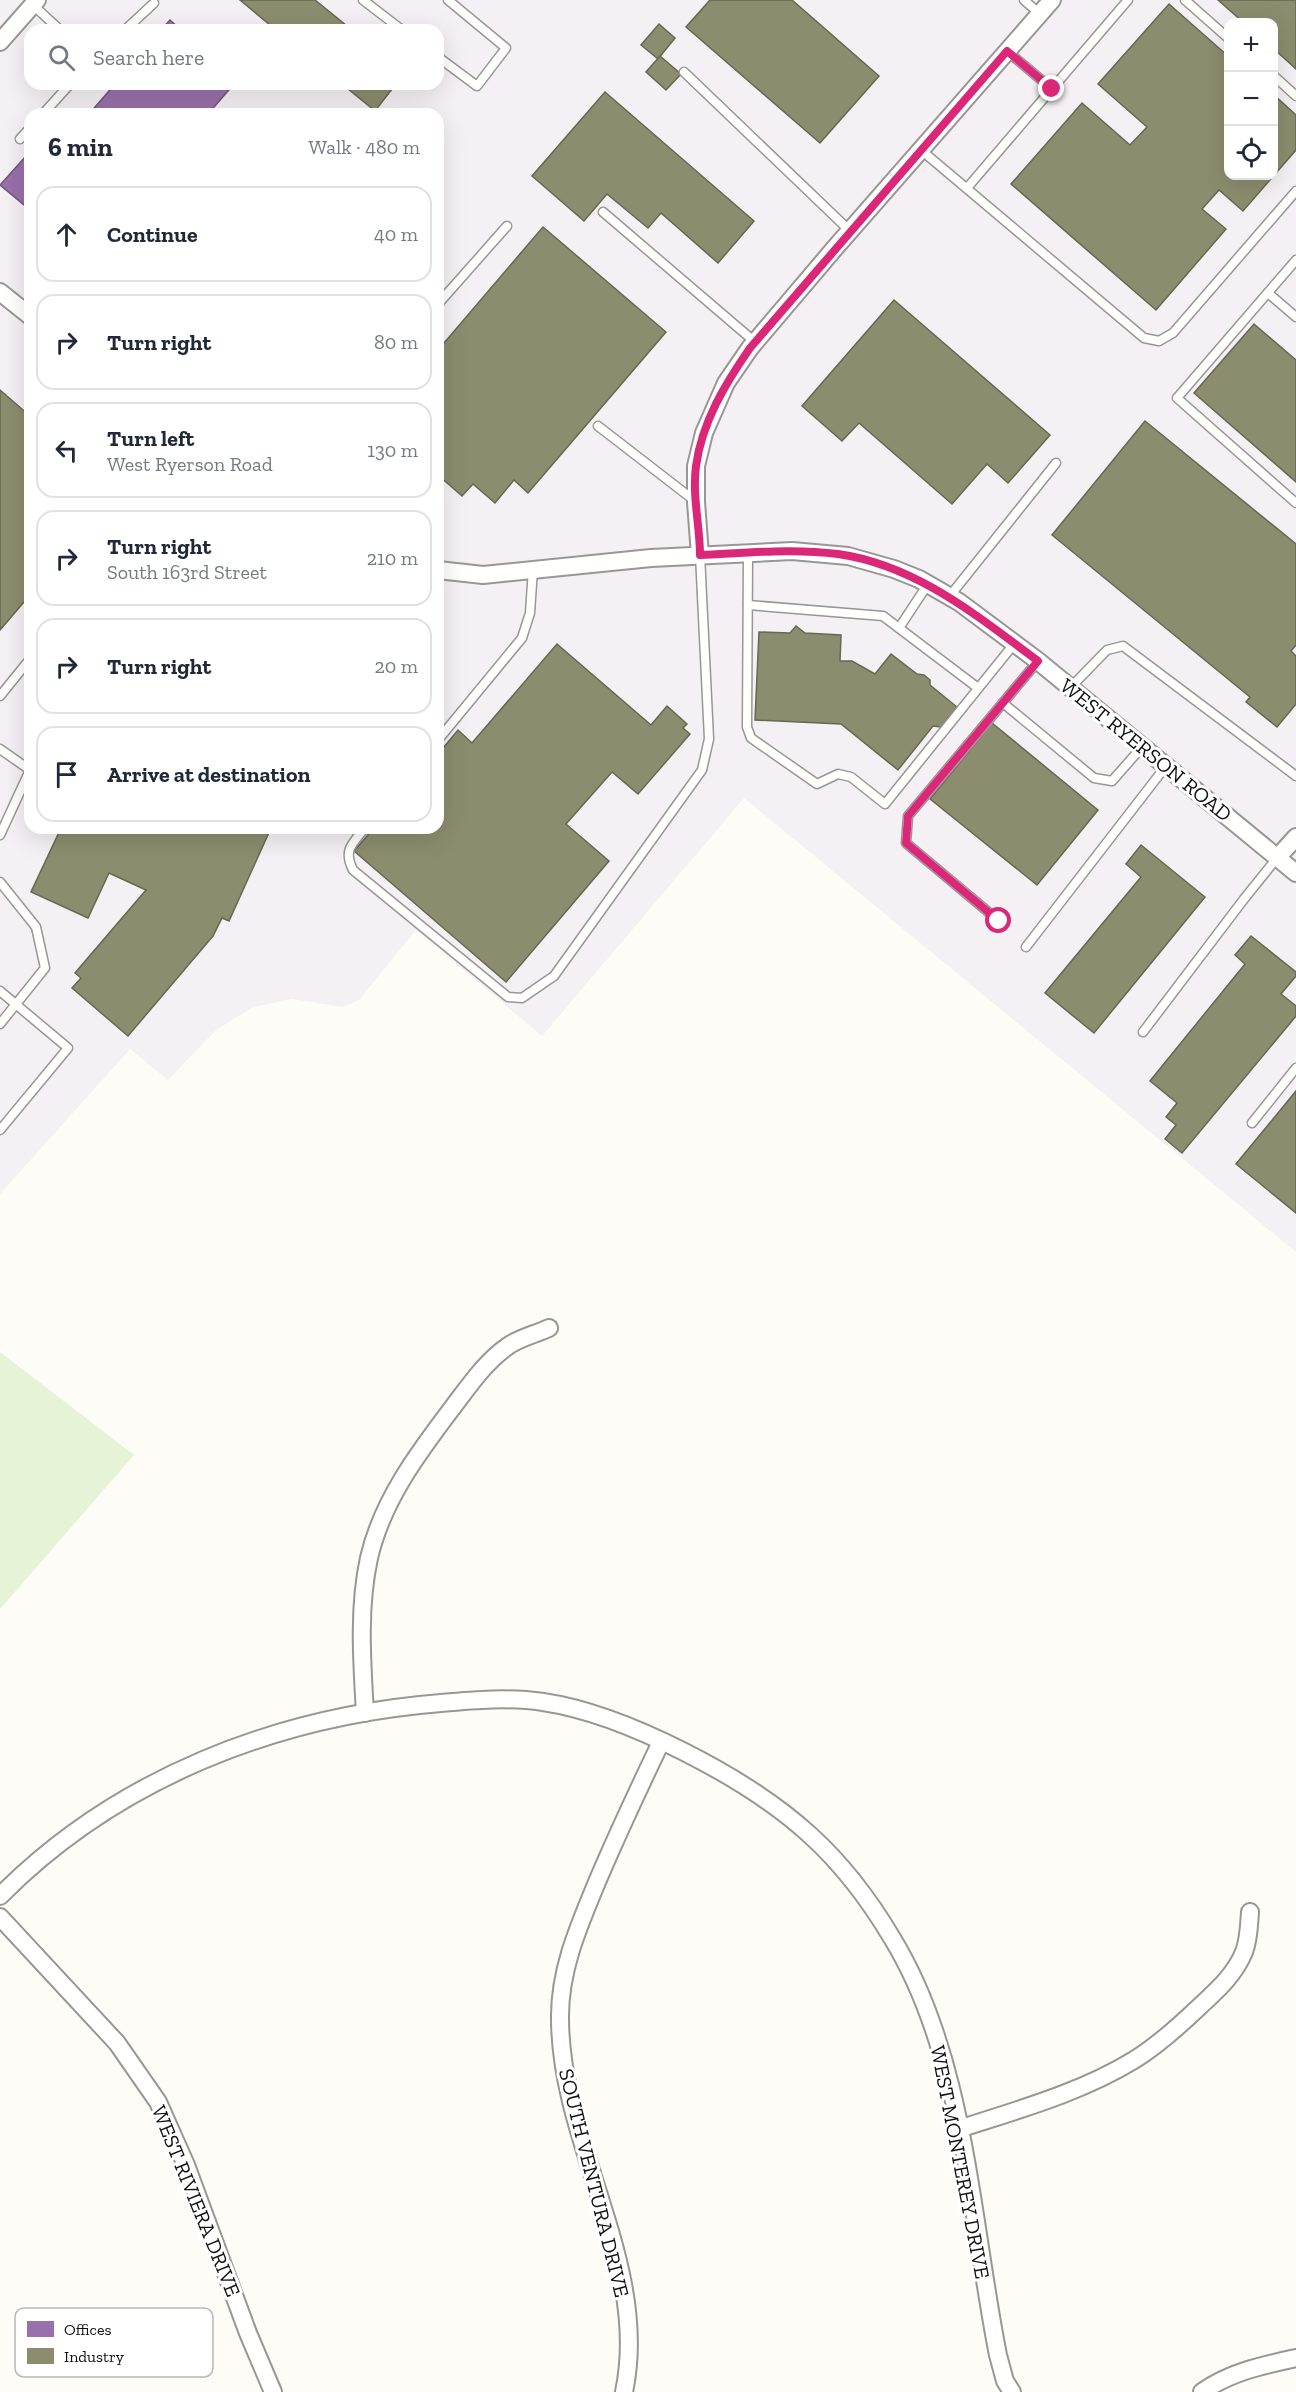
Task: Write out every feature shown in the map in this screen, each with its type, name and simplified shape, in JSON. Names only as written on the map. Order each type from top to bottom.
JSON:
[{"type":"street","points":[[700,555],[696,466],[704,433],[726,383],[755,342],[1052,0]]},
{"type":"street","points":[[0,42],[35,3]]},
{"type":"street","points":[[0,292],[24,311]]},
{"type":"street","name":"WEST RYERSON ROAD","points":[[444,571],[483,574],[700,555],[792,550],[848,556],[894,569],[928,584],[949,597],[1038,661],[1296,873]]},
{"type":"street","points":[[1278,858],[1296,837]]},
{"type":"street","points":[[364,1713],[362,1652],[364,1593],[369,1559],[378,1526],[389,1503],[419,1454],[479,1372],[508,1346],[549,1328]]},
{"type":"street","name":"WEST MONTEREY DRIVE","points":[[0,1896],[43,1856],[95,1819],[132,1795],[182,1768],[220,1751],[260,1738],[364,1713],[466,1701],[524,1700],[576,1708],[634,1729],[661,1742],[713,1768],[791,1819],[833,1859],[865,1897],[894,1940],[924,2002],[940,2048],[959,2129],[995,2344],[1005,2381],[1012,2392]]},
{"type":"street","name":"SOUTH VENTURA DRIVE","points":[[624,2392],[629,2350],[625,2301],[612,2239],[573,2118],[565,2083],[560,2013],[564,1975],[574,1936],[661,1742]]},
{"type":"street","points":[[959,2129],[1040,2102],[1097,2079],[1134,2060],[1170,2034],[1233,1973],[1246,1946],[1250,1912]]},
{"type":"street","name":"WEST RIVIERA DRIVE","points":[[0,1917],[117,2043],[158,2102],[186,2164],[248,2333],[273,2392]]},
{"type":"street","points":[[1202,2392],[1258,2366],[1296,2358]]},
{"type":"lane","points":[[363,0],[394,24]]},
{"type":"lane","points":[[444,61],[477,86],[506,48],[448,0]]},
{"type":"lane","points":[[1024,0],[1040,14]]},
{"type":"lane","points":[[967,188],[1128,0]]},
{"type":"lane","points":[[1185,0],[1224,34]]},
{"type":"lane","points":[[35,3],[54,24]]},
{"type":"lane","points":[[131,24],[154,3]]},
{"type":"lane","points":[[1007,51],[1052,89]]},
{"type":"lane","points":[[684,72],[850,231]]},
{"type":"lane","points":[[1278,80],[1296,96]]},
{"type":"lane","points":[[48,108],[65,90]]},
{"type":"lane","points":[[20,139],[24,135]]},
{"type":"lane","points":[[921,150],[1144,338],[1159,341],[1173,333],[1296,191]]},
{"type":"lane","points":[[603,212],[755,342]]},
{"type":"lane","points":[[444,297],[507,226]]},
{"type":"lane","points":[[1296,260],[1177,399],[1296,503]]},
{"type":"lane","points":[[1268,292],[1296,317]]},
{"type":"lane","points":[[598,426],[696,502]]},
{"type":"lane","points":[[949,597],[1056,463]]},
{"type":"lane","points":[[748,553],[747,727],[751,738],[817,784],[838,774],[851,777],[885,804],[1014,644]]},
{"type":"lane","points":[[360,834],[349,847],[348,859],[353,870],[508,997],[522,998],[554,976],[702,770],[710,739],[700,555]]},
{"type":"lane","points":[[444,733],[522,638],[530,613],[533,569]]},
{"type":"lane","points":[[899,628],[928,584]]},
{"type":"lane","points":[[748,605],[884,616],[978,688]]},
{"type":"lane","points":[[1070,688],[1107,650],[1123,646],[1296,776]]},
{"type":"lane","points":[[999,921],[906,843],[908,816],[1038,661]]},
{"type":"lane","points":[[0,696],[24,666]]},
{"type":"lane","points":[[1003,703],[1094,778],[1112,781],[1143,747]]},
{"type":"lane","points":[[0,749],[24,766]]},
{"type":"lane","points":[[1026,947],[1166,766]]},
{"type":"lane","points":[[0,835],[24,783]]},
{"type":"lane","points":[[1143,1032],[1278,858]]},
{"type":"lane","points":[[0,882],[36,927],[45,968],[0,1024]]},
{"type":"lane","points":[[0,991],[68,1048],[0,1130]]},
{"type":"lane","points":[[1252,1123],[1296,1068]]},
{"type":"shaded area","points":[[0,0],[1296,0],[1296,1252],[744,798],[542,1036],[416,930],[359,1000],[342,1007],[292,999],[253,1007],[216,1030],[168,1080],[130,1049],[0,1194]]},
{"type":"green space","points":[[0,1352],[134,1455],[0,1609]]},
{"type":"building: Offices","points":[[110,90],[229,90],[213,108],[94,108]]},
{"type":"building: Offices","points":[[24,158],[24,205],[0,185]]},
{"type":"building: Industry","points":[[240,0],[315,0],[345,24],[269,24]]},
{"type":"building: Industry","points":[[710,0],[792,0],[879,76],[820,143],[686,27]]},
{"type":"building: Industry","points":[[1218,0],[1296,0],[1296,69],[1278,53],[1278,18],[1238,18]]},
{"type":"building: Industry","points":[[1169,4],[1224,52],[1224,180],[1270,180],[1243,211],[1219,190],[1202,209],[1226,229],[1156,310],[1011,184],[1082,103],[1130,145],[1147,127],[1098,84]]},
{"type":"building: Industry","points":[[659,24],[675,38],[658,59],[641,45]]},
{"type":"building: Industry","points":[[660,56],[681,74],[666,90],[646,72]]},
{"type":"building: Industry","points":[[349,90],[391,90],[377,108],[371,108]]},
{"type":"building: Industry","points":[[605,92],[754,221],[718,263],[661,213],[648,228],[607,194],[584,221],[532,176]]},
{"type":"building: Industry","points":[[1278,99],[1296,115],[1296,150],[1278,170]]},
{"type":"building: Industry","points":[[543,227],[666,332],[528,493],[514,480],[495,503],[473,484],[462,496],[444,480],[444,343]]},
{"type":"building: Industry","points":[[894,300],[1050,435],[1008,483],[987,464],[952,504],[859,423],[842,441],[802,406]]},
{"type":"building: Industry","points":[[1254,324],[1296,360],[1296,482],[1194,393]]},
{"type":"building: Industry","points":[[0,390],[24,411],[24,602],[0,630]]},
{"type":"building: Industry","points":[[1145,421],[1296,544],[1296,645],[1291,651],[1296,656],[1296,704],[1277,727],[1246,702],[1250,697],[1052,535]]},
{"type":"building: Industry","points":[[796,626],[805,633],[841,635],[840,661],[852,661],[875,674],[891,654],[917,674],[924,675],[930,680],[930,685],[957,707],[941,727],[933,726],[898,770],[841,724],[755,720],[759,632],[790,633]]},
{"type":"building: Industry","points":[[557,644],[651,725],[667,706],[687,724],[683,728],[690,734],[638,794],[612,772],[566,824],[609,861],[506,982],[354,851],[369,834],[444,834],[444,747],[458,730],[472,743]]},
{"type":"building: Industry","points":[[992,723],[1098,810],[1037,885],[930,799]]},
{"type":"building: Industry","points":[[58,834],[268,834],[229,921],[222,918],[213,936],[128,1036],[72,988],[81,978],[75,973],[146,890],[109,873],[88,918],[31,892]]},
{"type":"building: Industry","points":[[1141,845],[1205,897],[1094,1033],[1045,993],[1141,877],[1126,864]]},
{"type":"building: Industry","points":[[1251,936],[1296,972],[1296,976],[1281,994],[1296,1006],[1296,1016],[1182,1153],[1165,1139],[1176,1125],[1166,1117],[1177,1103],[1150,1081],[1245,964],[1235,955]]},
{"type":"building: Industry","points":[[1296,1091],[1296,1213],[1236,1164]]},
{"type":"route","points":[[999,921],[906,843],[908,816],[1038,661],[959,602],[919,579],[894,569],[848,556],[792,550],[700,555],[696,466],[712,411],[726,383],[750,348],[1007,51],[1052,89]]}]
